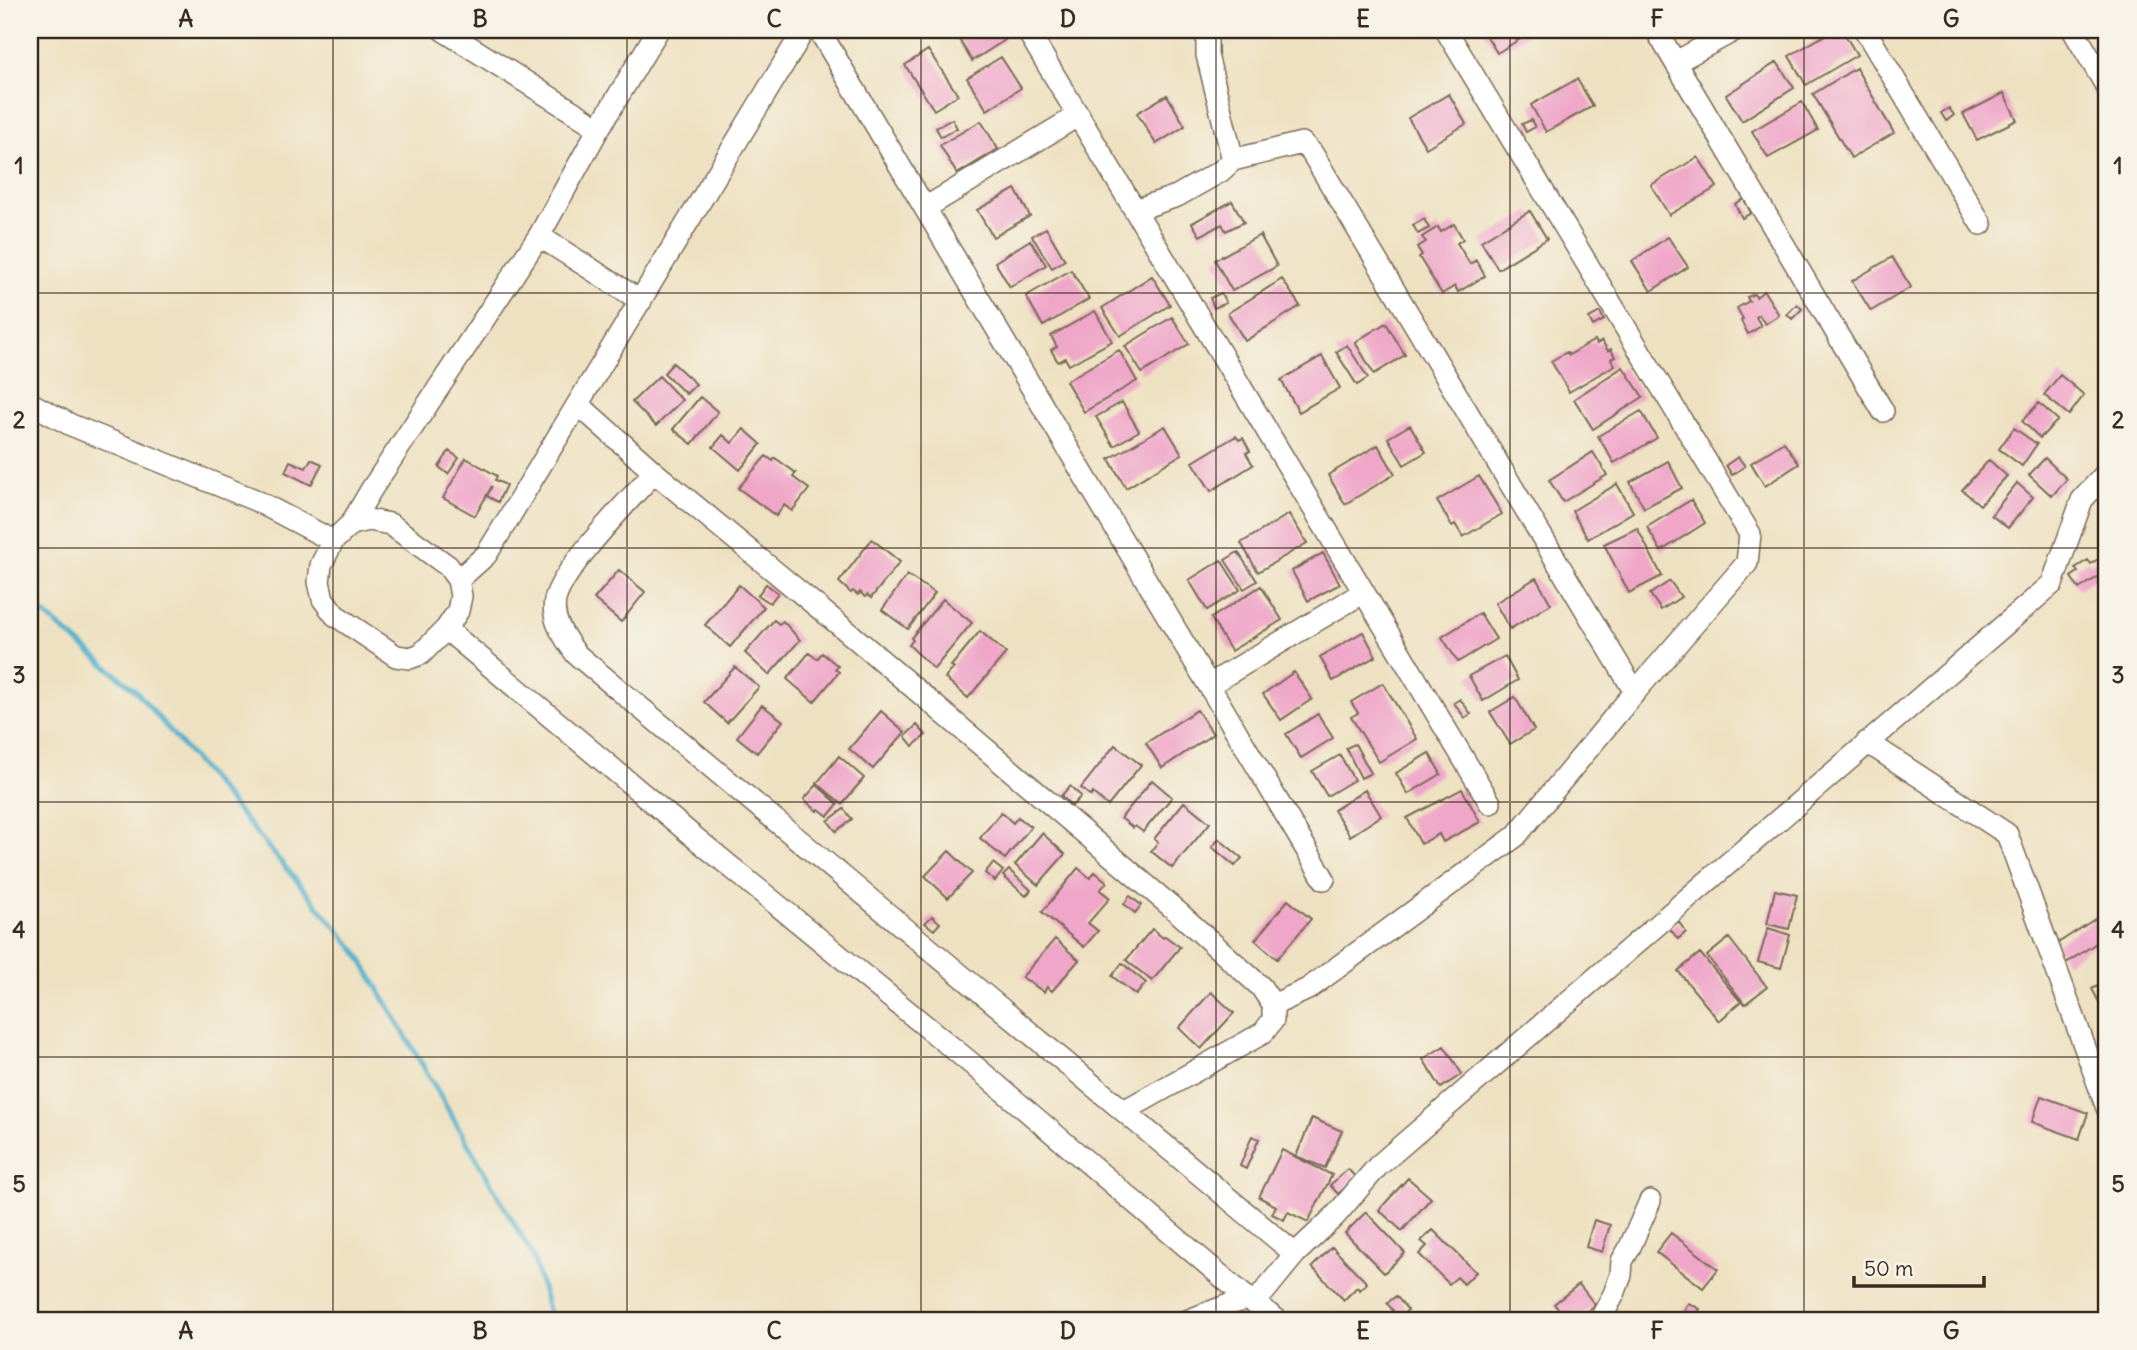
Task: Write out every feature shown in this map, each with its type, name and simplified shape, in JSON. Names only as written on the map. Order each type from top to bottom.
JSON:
[{"type":"street","points":[[443,30],[599,128]]},
{"type":"street","points":[[351,524],[369,520],[390,524],[448,566],[458,580],[461,596],[458,611],[446,629],[421,654],[410,658],[396,656],[335,615],[323,599],[318,582],[321,565],[333,541],[351,524],[539,236],[658,30]]},
{"type":"street","points":[[458,580],[486,555],[804,30]]},
{"type":"street","points":[[819,30],[1324,879]]},
{"type":"street","points":[[1027,30],[1490,803]]},
{"type":"street","points":[[1208,30],[1207,55],[1233,160]]},
{"type":"street","points":[[1273,1005],[1308,989],[1516,836],[1635,692],[1747,563],[1750,534],[1446,30]]},
{"type":"street","points":[[1656,30],[1883,411]]},
{"type":"street","points":[[1676,62],[1735,30]]},
{"type":"street","points":[[1866,30],[1980,224]]},
{"type":"street","points":[[2073,30],[2107,87]]},
{"type":"street","points":[[925,208],[1079,115]]},
{"type":"street","points":[[1135,210],[1177,196],[1221,172],[1233,160],[1302,142],[1312,153],[1635,692]]},
{"type":"street","points":[[539,236],[640,301]]},
{"type":"street","points":[[30,403],[71,425],[255,500],[333,541]]},
{"type":"street","points":[[579,405],[654,472],[1180,914],[1261,988],[1273,1005],[1273,1020],[1264,1034],[1124,1111]]},
{"type":"street","points":[[654,472],[568,572],[555,601],[558,629],[576,654],[1295,1254]]},
{"type":"street","points":[[1189,1320],[1251,1300],[1335,1216],[1378,1166],[2052,584],[2082,500],[2107,472]]},
{"type":"street","points":[[1209,685],[1364,592]]},
{"type":"street","points":[[446,629],[1277,1320]]},
{"type":"street","points":[[1867,742],[2007,834],[2107,1108]]},
{"type":"street","points":[[1600,1320],[1614,1294],[1621,1275],[1622,1261],[1650,1201]]},
{"type":"building","points":[[960,30],[999,30],[1005,40],[972,61],[955,33]]},
{"type":"building","points":[[1483,30],[1535,30],[1497,53]]},
{"type":"building","points":[[1690,30],[1719,30],[1698,43]]},
{"type":"building","points":[[1834,30],[1842,30],[1857,55],[1806,85],[1789,56]]},
{"type":"building","points":[[928,50],[958,95],[934,110],[905,65]]},
{"type":"building","points":[[1001,57],[1021,88],[987,110],[967,78]]},
{"type":"building","points":[[1777,62],[1794,88],[1742,121],[1726,95]]},
{"type":"building","points":[[1856,68],[1894,133],[1851,158],[1813,94]]},
{"type":"building","points":[[1577,79],[1593,106],[1546,132],[1531,105]]},
{"type":"building","points":[[2004,93],[2017,120],[1977,140],[1963,114]]},
{"type":"building","points":[[1449,94],[1466,124],[1426,148],[1408,118]]},
{"type":"building","points":[[1167,95],[1185,126],[1156,144],[1137,113]]},
{"type":"building","points":[[1802,102],[1818,130],[1768,158],[1752,131]]},
{"type":"building","points":[[1949,108],[1954,115],[1946,121],[1941,113]]},
{"type":"building","points":[[952,119],[957,128],[941,137],[936,128]]},
{"type":"building","points":[[1531,120],[1535,127],[1526,132],[1522,124]]},
{"type":"building","points":[[981,121],[998,149],[957,174],[940,145]]},
{"type":"building","points":[[1698,157],[1717,187],[1669,215],[1651,185]]},
{"type":"building","points":[[1015,189],[1030,216],[993,237],[977,210]]},
{"type":"building","points":[[1744,199],[1751,213],[1742,218],[1735,204]]},
{"type":"building","points":[[1232,201],[1244,222],[1226,231],[1222,224],[1200,236],[1192,223]]},
{"type":"building","points":[[1530,211],[1547,239],[1498,269],[1481,241]]},
{"type":"building","points":[[1424,219],[1429,228],[1418,234],[1413,225]]},
{"type":"building","points":[[1454,224],[1463,239],[1457,243],[1470,264],[1476,260],[1485,276],[1458,292],[1455,286],[1442,294],[1419,257],[1422,255],[1417,247],[1426,242],[1422,237],[1438,227],[1441,232]]},
{"type":"building","points":[[1046,228],[1065,260],[1052,268],[1032,236]]},
{"type":"building","points":[[1260,235],[1277,266],[1232,291],[1215,260]]},
{"type":"building","points":[[1668,237],[1688,267],[1651,291],[1632,261]]},
{"type":"building","points":[[1030,240],[1046,265],[1010,287],[995,262]]},
{"type":"building","points":[[1892,257],[1911,287],[1871,311],[1852,281]]},
{"type":"building","points":[[1071,270],[1089,299],[1043,326],[1026,296]]},
{"type":"building","points":[[1152,276],[1170,305],[1120,336],[1102,308]]},
{"type":"building","points":[[1282,279],[1300,306],[1245,341],[1228,313]]},
{"type":"building","points":[[1764,291],[1779,315],[1765,324],[1759,315],[1756,317],[1761,326],[1748,334],[1737,308],[1749,301],[1747,297],[1754,294],[1756,297]]},
{"type":"building","points":[[1221,293],[1226,303],[1214,308],[1210,298]]},
{"type":"building","points":[[1797,304],[1802,309],[1792,319],[1787,314]]},
{"type":"building","points":[[1095,311],[1112,341],[1069,365],[1065,358],[1058,362],[1051,350],[1057,347],[1051,336]]},
{"type":"building","points":[[1600,312],[1604,320],[1593,326],[1589,318]]},
{"type":"building","points":[[1172,317],[1189,344],[1142,373],[1125,346]]},
{"type":"building","points":[[1386,323],[1405,355],[1374,374],[1355,342]]},
{"type":"building","points":[[1595,340],[1597,344],[1602,341],[1608,351],[1611,349],[1615,357],[1611,359],[1615,365],[1569,392],[1551,361],[1567,352],[1569,355]]},
{"type":"building","points":[[1347,345],[1368,378],[1357,385],[1336,352]]},
{"type":"building","points":[[1119,350],[1137,381],[1084,412],[1066,381]]},
{"type":"building","points":[[1322,356],[1340,388],[1299,412],[1281,380]]},
{"type":"building","points":[[673,363],[696,384],[686,394],[664,373]]},
{"type":"building","points":[[1623,367],[1643,397],[1593,429],[1574,399]]},
{"type":"building","points":[[2060,375],[2084,395],[2069,415],[2044,395]]},
{"type":"building","points":[[659,376],[682,400],[656,426],[632,402]]},
{"type":"building","points":[[700,397],[718,412],[692,444],[673,429]]},
{"type":"building","points":[[1122,402],[1139,431],[1114,446],[1096,417]]},
{"type":"building","points":[[2039,403],[2058,420],[2040,438],[2022,421]]},
{"type":"building","points":[[1641,411],[1657,438],[1614,463],[1598,436]]},
{"type":"building","points":[[1410,425],[1426,452],[1404,465],[1388,438]]},
{"type":"building","points":[[1165,426],[1182,454],[1126,488],[1109,459]]},
{"type":"building","points":[[2014,428],[2037,444],[2022,466],[1999,449]]},
{"type":"building","points":[[744,429],[761,444],[740,470],[713,447],[723,435],[732,443]]},
{"type":"building","points":[[1236,436],[1239,440],[1243,438],[1250,451],[1246,453],[1253,465],[1211,491],[1193,462]]},
{"type":"building","points":[[1784,442],[1799,464],[1765,486],[1751,463]]},
{"type":"building","points":[[1378,445],[1395,474],[1345,504],[1328,475]]},
{"type":"building","points":[[449,451],[459,458],[448,474],[439,467]]},
{"type":"building","points":[[1593,452],[1607,475],[1563,502],[1549,480]]},
{"type":"building","points":[[766,456],[773,461],[775,458],[796,473],[793,477],[809,489],[792,511],[784,505],[776,516],[738,488]]},
{"type":"building","points":[[1738,457],[1745,466],[1732,475],[1726,465]]},
{"type":"building","points":[[466,458],[497,476],[495,480],[506,485],[498,502],[487,496],[492,486],[475,516],[443,498]]},
{"type":"building","points":[[2045,458],[2067,479],[2052,496],[2029,475]]},
{"type":"building","points":[[311,459],[322,464],[311,485],[285,472],[290,461],[306,468]]},
{"type":"building","points":[[1989,460],[2007,476],[1980,505],[1962,490]]},
{"type":"building","points":[[1668,461],[1682,488],[1644,508],[1630,482]]},
{"type":"building","points":[[1479,476],[1502,514],[1463,537],[1455,524],[1452,526],[1437,501]]},
{"type":"building","points":[[2017,483],[2033,497],[2008,528],[1991,515]]},
{"type":"building","points":[[1617,484],[1633,512],[1588,539],[1572,511]]},
{"type":"building","points":[[1691,500],[1705,523],[1661,551],[1647,527]]},
{"type":"building","points":[[1289,514],[1307,543],[1258,572],[1241,543]]},
{"type":"building","points":[[1637,528],[1662,576],[1629,593],[1604,544]]},
{"type":"building","points":[[872,539],[900,562],[871,598],[860,592],[858,595],[853,591],[851,593],[839,582]]},
{"type":"building","points":[[1238,552],[1257,581],[1244,589],[1225,560]]},
{"type":"building","points":[[1323,553],[1340,584],[1308,601],[1292,571]]},
{"type":"building","points":[[2101,557],[2107,571],[2079,589],[2071,577],[2078,572],[2075,568],[2088,560],[2091,564]]},
{"type":"building","points":[[1221,560],[1240,590],[1207,610],[1189,580]]},
{"type":"building","points":[[619,570],[645,592],[621,622],[594,599]]},
{"type":"building","points":[[907,575],[935,593],[908,629],[882,610]]},
{"type":"building","points":[[1536,578],[1551,604],[1510,629],[1495,603]]},
{"type":"building","points":[[1670,581],[1681,597],[1661,610],[1650,594]]},
{"type":"building","points":[[766,584],[778,593],[770,603],[758,595]]},
{"type":"building","points":[[739,585],[764,607],[730,647],[705,625]]},
{"type":"building","points":[[1261,586],[1282,620],[1231,651],[1211,618]]},
{"type":"building","points":[[943,599],[972,623],[934,669],[909,645],[913,640],[911,638]]},
{"type":"building","points":[[1480,613],[1496,639],[1458,662],[1442,637]]},
{"type":"building","points":[[774,620],[779,624],[783,621],[800,640],[769,675],[745,653]]},
{"type":"building","points":[[980,631],[1006,653],[968,698],[945,678],[954,668],[951,666]]},
{"type":"building","points":[[1363,632],[1376,656],[1333,681],[1320,657]]},
{"type":"building","points":[[809,653],[817,659],[822,653],[838,666],[835,669],[839,672],[814,702],[787,679]]},
{"type":"building","points":[[1505,656],[1518,680],[1483,701],[1469,676]]},
{"type":"building","points":[[735,667],[759,687],[727,723],[704,702]]},
{"type":"building","points":[[1294,672],[1312,699],[1281,720],[1263,694]]},
{"type":"building","points":[[1383,683],[1417,739],[1379,762],[1351,717],[1358,713],[1351,702]]},
{"type":"building","points":[[1515,697],[1534,730],[1510,744],[1490,712]]},
{"type":"building","points":[[1460,699],[1471,714],[1465,718],[1454,703]]},
{"type":"building","points":[[762,705],[783,721],[757,753],[737,737]]},
{"type":"building","points":[[1197,710],[1213,734],[1162,768],[1146,743]]},
{"type":"building","points":[[881,711],[905,732],[873,769],[849,749]]},
{"type":"building","points":[[1318,714],[1333,738],[1301,758],[1286,734]]},
{"type":"building","points":[[917,725],[926,735],[913,746],[905,736]]},
{"type":"building","points":[[1355,744],[1371,773],[1361,778],[1346,748]]},
{"type":"building","points":[[1115,745],[1141,765],[1108,806],[1093,793],[1091,796],[1081,788]]},
{"type":"building","points":[[1429,753],[1441,774],[1408,794],[1396,773]]},
{"type":"building","points":[[1340,755],[1354,780],[1327,796],[1312,771]]},
{"type":"building","points":[[839,756],[864,778],[842,804],[817,783]]},
{"type":"building","points":[[1152,780],[1172,797],[1143,832],[1121,818]]},
{"type":"building","points":[[817,785],[838,804],[828,816],[819,809],[817,811],[804,799]]},
{"type":"building","points":[[1070,786],[1081,796],[1072,806],[1061,796]]},
{"type":"building","points":[[1462,789],[1480,822],[1443,842],[1439,834],[1421,844],[1407,818]]},
{"type":"building","points":[[1365,790],[1381,816],[1350,836],[1334,810]]},
{"type":"building","points":[[1184,802],[1210,823],[1172,868],[1151,851],[1158,842],[1154,839]]},
{"type":"building","points":[[844,809],[852,819],[836,831],[828,821]]},
{"type":"building","points":[[1001,812],[1013,823],[1018,817],[1031,827],[1005,859],[980,838]]},
{"type":"building","points":[[1042,833],[1065,854],[1038,885],[1015,865]]},
{"type":"building","points":[[1219,839],[1242,858],[1235,866],[1212,847]]},
{"type":"building","points":[[949,851],[972,873],[948,898],[925,876]]},
{"type":"building","points":[[993,863],[1003,871],[995,881],[985,873]]},
{"type":"building","points":[[1078,868],[1090,878],[1095,872],[1107,882],[1100,890],[1110,898],[1088,923],[1098,931],[1084,947],[1042,912]]},
{"type":"building","points":[[1009,870],[1031,890],[1026,896],[1003,876]]},
{"type":"building","points":[[1775,890],[1797,895],[1789,929],[1767,924]]},
{"type":"building","points":[[1130,896],[1141,905],[1135,913],[1124,904]]},
{"type":"building","points":[[1288,900],[1311,919],[1277,959],[1255,940]]},
{"type":"building","points":[[2107,911],[2107,936],[2066,963],[2055,945]]},
{"type":"building","points":[[932,916],[940,923],[934,930],[925,923]]},
{"type":"building","points":[[1678,921],[1686,932],[1678,939],[1669,928]]},
{"type":"building","points":[[1768,928],[1790,935],[1781,968],[1758,962]]},
{"type":"building","points":[[1152,929],[1180,947],[1152,981],[1126,960]]},
{"type":"building","points":[[1729,938],[1767,987],[1745,1004],[1707,956]]},
{"type":"building","points":[[1055,939],[1079,960],[1052,991],[1047,987],[1044,992],[1022,977]]},
{"type":"building","points":[[1700,953],[1741,1002],[1719,1021],[1678,971]]},
{"type":"building","points":[[1122,963],[1146,983],[1136,995],[1112,976]]},
{"type":"building","points":[[2107,981],[2107,1017],[2092,989]]},
{"type":"building","points":[[1211,992],[1234,1013],[1201,1049],[1179,1028]]},
{"type":"building","points":[[1444,1046],[1462,1074],[1441,1088],[1423,1059]]},
{"type":"building","points":[[2041,1096],[2088,1113],[2079,1139],[2032,1122]]},
{"type":"building","points":[[1312,1118],[1342,1131],[1325,1168],[1296,1156]]},
{"type":"building","points":[[1252,1136],[1259,1139],[1246,1169],[1240,1166]]},
{"type":"building","points":[[1282,1150],[1332,1175],[1308,1222],[1288,1212],[1284,1220],[1272,1214],[1276,1206],[1259,1197]]},
{"type":"building","points":[[1348,1169],[1356,1178],[1338,1194],[1330,1185]]},
{"type":"building","points":[[1408,1178],[1431,1198],[1402,1231],[1379,1210]]},
{"type":"building","points":[[1366,1212],[1405,1253],[1384,1273],[1345,1233]]},
{"type":"building","points":[[1594,1220],[1610,1225],[1602,1252],[1586,1247]]},
{"type":"building","points":[[1433,1230],[1476,1272],[1464,1284],[1457,1277],[1449,1284],[1419,1254],[1427,1246],[1421,1241]]},
{"type":"building","points":[[1671,1233],[1718,1269],[1703,1288],[1656,1252]]},
{"type":"building","points":[[1332,1247],[1367,1283],[1360,1290],[1357,1287],[1344,1300],[1312,1267]]},
{"type":"building","points":[[1579,1284],[1595,1305],[1576,1320],[1567,1320],[1554,1304]]},
{"type":"building","points":[[1396,1296],[1408,1310],[1399,1318],[1387,1303]]},
{"type":"building","points":[[1688,1303],[1700,1309],[1694,1320],[1679,1320]]},
{"type":"waterway","points":[[30,602],[136,691],[357,952],[533,1256],[551,1320]]}]
